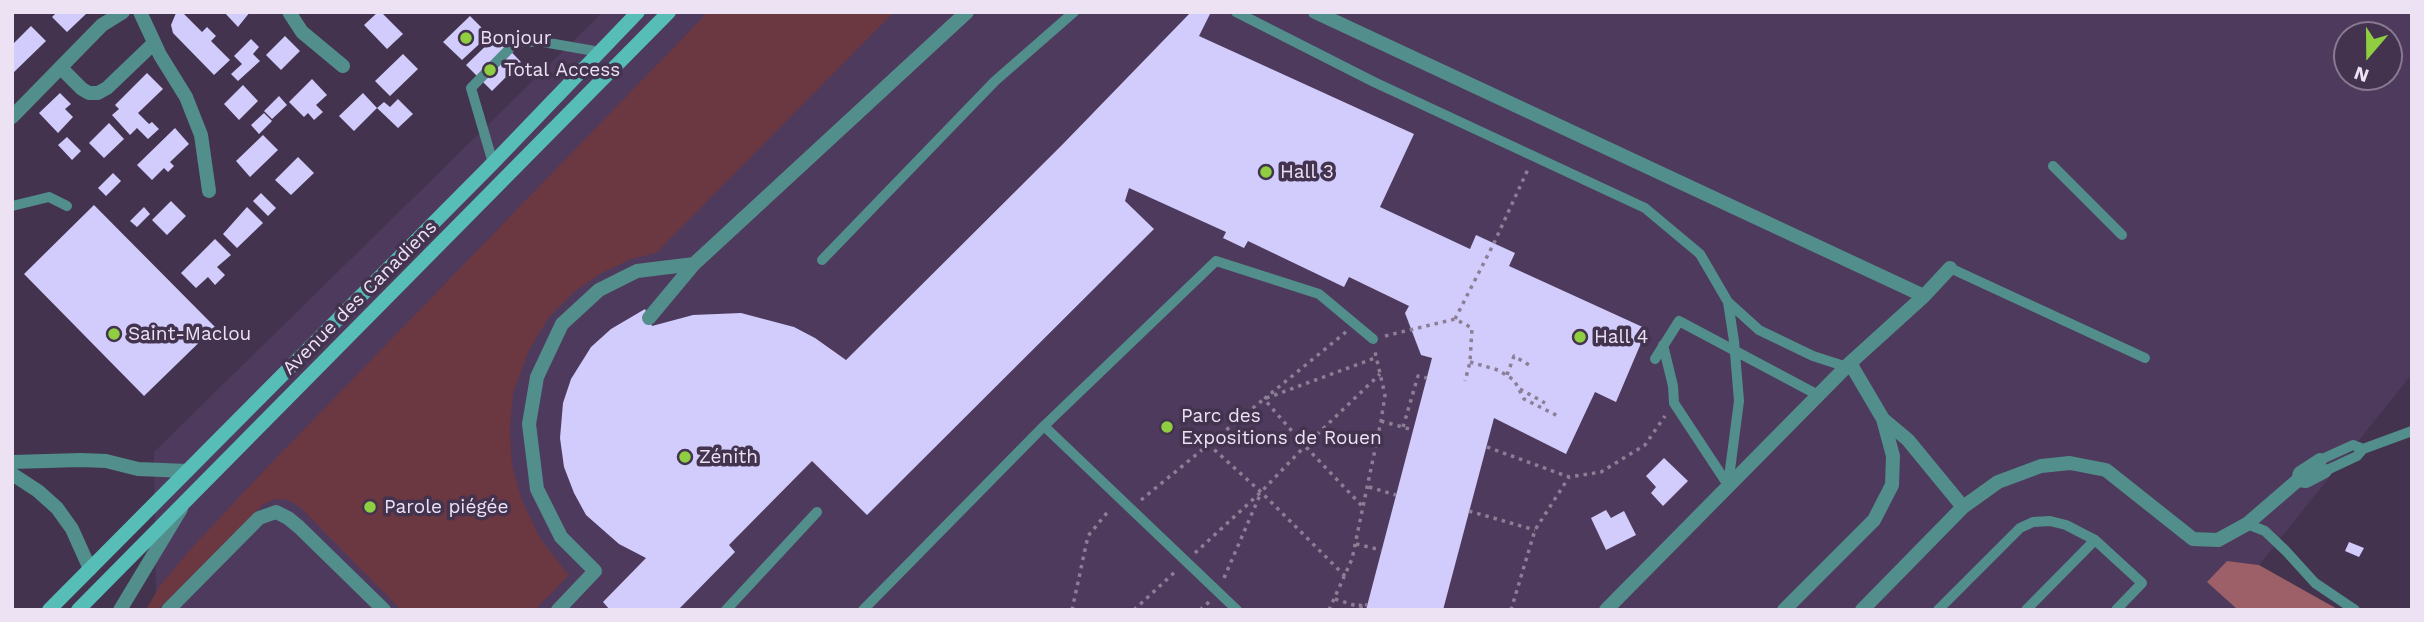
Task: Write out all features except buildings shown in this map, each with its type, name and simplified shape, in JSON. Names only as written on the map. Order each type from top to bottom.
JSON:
[{"type":"main road","name":"Avenue des Canadiens","points":[[49,610],[493,163],[638,12]]},
{"type":"main road","name":"Avenue des Canadiens","points":[[78,610],[669,12]]},
{"type":"street","points":[[12,117],[102,25],[122,12]]},
{"type":"street","points":[[140,12],[154,44],[186,97],[201,135],[209,191]]},
{"type":"street","points":[[289,12],[302,32],[343,66]]},
{"type":"street","points":[[649,318],[694,264],[967,12]]},
{"type":"street","points":[[1315,12],[1924,296]]},
{"type":"street","points":[[61,68],[82,89],[89,93],[98,93],[107,88],[154,44]]},
{"type":"street","points":[[558,610],[595,571],[561,537],[537,489],[529,424],[537,377],[562,324],[599,290],[637,271],[694,264]]},
{"type":"street","points":[[1606,610],[1848,365],[1924,296],[1950,268]]},
{"type":"street","points":[[1848,365],[1883,419],[1908,440],[1963,508]]},
{"type":"street","points":[[1784,610],[1874,520],[1886,497],[1892,485],[1893,456],[1883,419]]},
{"type":"street","points":[[12,462],[106,461],[138,469],[187,471]]},
{"type":"street","points":[[1862,610],[1963,508],[1998,482],[2041,466],[2070,463],[2106,470],[2193,539],[2218,540],[2247,524],[2298,480],[2300,473],[2323,466]]},
{"type":"street","points":[[12,474],[57,508],[72,529],[90,569]]},
{"type":"street","points":[[120,610],[187,501]]},
{"type":"street","points":[[169,609],[259,518],[275,512],[299,527],[384,610]]},
{"type":"lane","points":[[822,260],[995,80],[1074,12]]},
{"type":"lane","points":[[1236,12],[1374,82],[1645,208],[1700,254],[1728,302],[1759,330],[1813,356],[1848,365]]},
{"type":"lane","points":[[493,163],[471,88],[516,42],[544,42],[600,52]]},
{"type":"lane","points":[[2053,166],[2122,235]]},
{"type":"lane","points":[[12,206],[49,197],[67,206]]},
{"type":"lane","points":[[863,610],[1044,426],[1216,261],[1319,294],[1373,339]]},
{"type":"lane","points":[[1950,268],[2145,358]]},
{"type":"lane","points":[[1728,302],[1739,401],[1728,485]]},
{"type":"lane","points":[[1654,359],[1679,321],[1818,396]]},
{"type":"lane","points":[[1663,345],[1673,386],[1674,403],[1728,485]]},
{"type":"lane","points":[[1044,426],[1237,610]]},
{"type":"lane","points":[[2323,466],[2353,445],[2363,449],[2412,431]]},
{"type":"lane","points":[[726,610],[817,512]]},
{"type":"lane","points":[[1938,610],[2020,528],[2033,522],[2050,521],[2066,525],[2095,540],[2142,583],[2116,610]]},
{"type":"lane","points":[[2247,524],[2265,531],[2315,583],[2355,610]]},
{"type":"lane","points":[[2026,610],[2095,540]]},
{"type":"path","points":[[1455,319],[1534,156]]},
{"type":"path","points":[[1329,610],[1352,559],[1381,421],[1385,395],[1373,339],[1455,319],[1472,328],[1465,381]]},
{"type":"path","points":[[1130,508],[1356,324]]},
{"type":"path","points":[[1507,376],[1514,356],[1528,365],[1524,368]]},
{"type":"path","points":[[1264,399],[1375,358]]},
{"type":"path","points":[[1469,362],[1498,370],[1514,380],[1524,399],[1558,416],[1557,418]]},
{"type":"path","points":[[1134,610],[1261,492],[1380,374]]},
{"type":"path","points":[[1403,427],[1418,376],[1427,378]]},
{"type":"path","points":[[1516,387],[1544,401]]},
{"type":"path","points":[[1518,398],[1521,393]]},
{"type":"path","points":[[1264,399],[1364,508]]},
{"type":"path","points":[[1486,447],[1569,477],[1601,472],[1645,445],[1674,403]]},
{"type":"path","points":[[1381,421],[1413,430]]},
{"type":"path","points":[[1208,444],[1261,492],[1345,576]]},
{"type":"path","points":[[1511,610],[1535,530],[1569,477]]},
{"type":"path","points":[[1369,487],[1396,495]]},
{"type":"path","points":[[1200,610],[1218,592],[1261,492]]},
{"type":"path","points":[[1072,610],[1088,536],[1119,498]]},
{"type":"path","points":[[1469,511],[1535,530]]},
{"type":"path","points":[[1356,544],[1381,550]]},
{"type":"path","points":[[1334,599],[1360,607],[1361,603],[1366,607]]},
{"type":"shaded area","points":[[603,12],[2412,12],[2412,374],[2259,565],[2227,561],[2208,582],[2238,610],[173,610],[156,595],[154,452]]},
{"type":"shaded area","points":[[708,12],[894,12],[656,253],[631,259],[600,274],[574,292],[549,317],[529,350],[513,393],[510,429],[512,465],[522,501],[541,540],[569,575],[535,610],[401,610],[300,507],[288,500],[276,499],[265,503],[253,514],[158,610],[146,610],[159,587],[188,552],[256,479]]},
{"type":"shaded area","points":[[2227,561],[2259,565],[2339,610],[2238,610],[2207,582]]},
{"type":"place","name":"Bonjour","points":[[466,38]]},
{"type":"place","name":"Total Access","points":[[490,70]]},
{"type":"place","name":"Hall 3","points":[[1266,172]]},
{"type":"place","name":"Saint-Maclou","points":[[114,334]]},
{"type":"place","name":"Hall 4","points":[[1580,337]]},
{"type":"place","name":"Parc des Expositions de Rouen","points":[[1167,427]]},
{"type":"place","name":"Zénith","points":[[685,457]]},
{"type":"place","name":"Parole piégée","points":[[370,507]]}]
